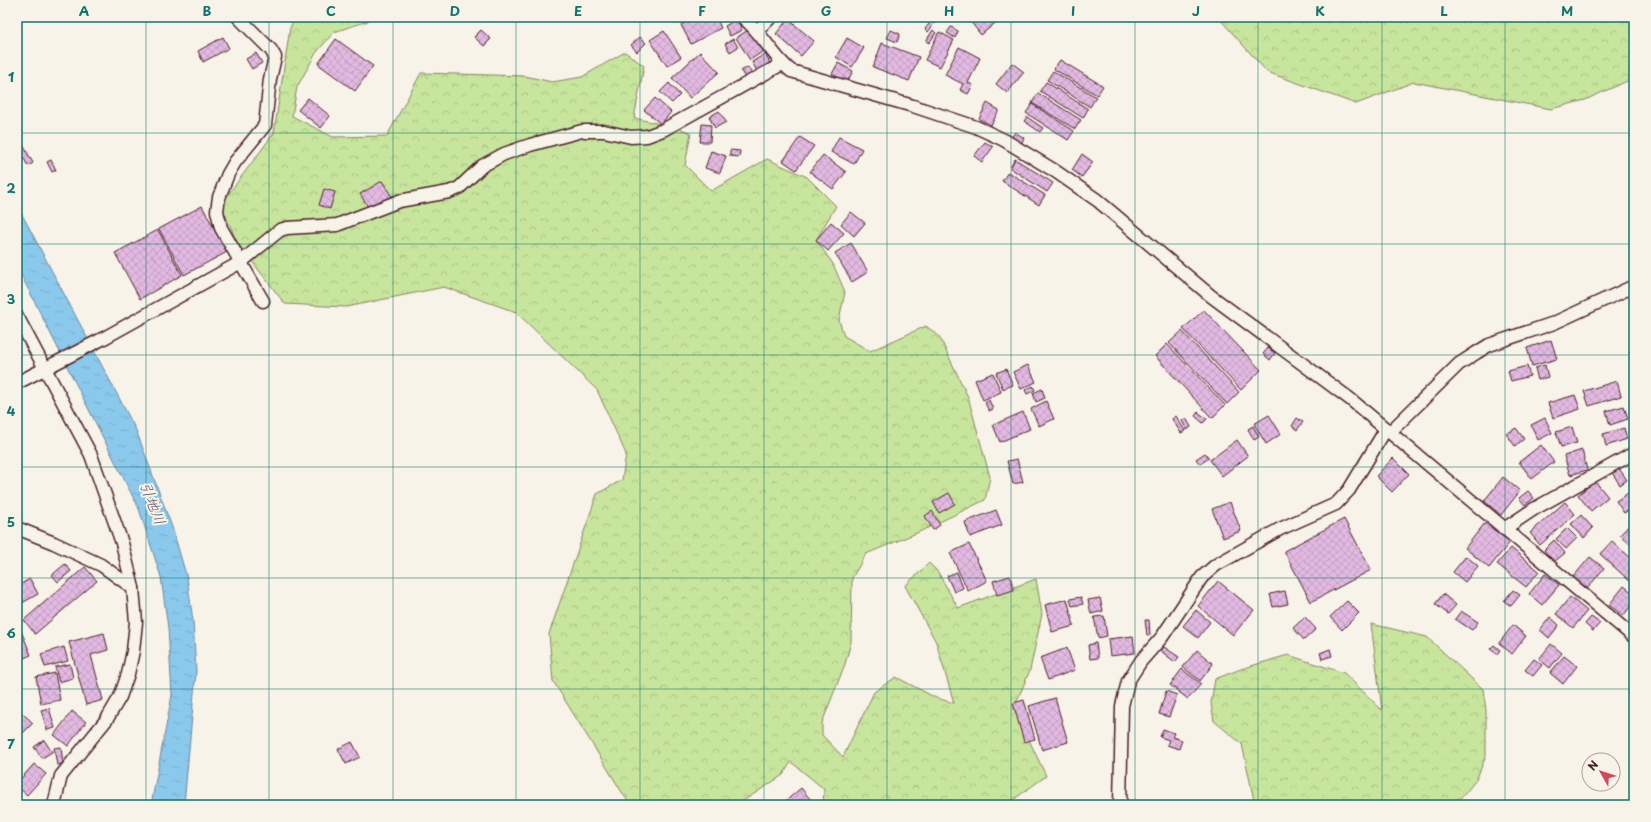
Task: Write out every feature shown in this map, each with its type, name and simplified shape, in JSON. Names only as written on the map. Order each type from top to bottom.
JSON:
[{"type":"street","points":[[238,17],[271,50],[275,57],[270,79],[265,125],[235,162],[219,197],[217,211],[222,228],[263,301]]},
{"type":"street","points":[[742,17],[757,31],[782,64],[791,71],[913,106],[976,127],[1004,140],[1049,167],[1097,200],[1211,296],[1336,388],[1634,637]]},
{"type":"street","points":[[757,31],[771,17]]},
{"type":"street","points":[[17,384],[104,338],[240,262],[280,230],[287,228],[337,225],[399,201],[449,192],[459,188],[490,161],[504,154],[530,145],[582,131],[604,131],[631,137],[647,136],[664,130],[782,64]]},
{"type":"street","points":[[1120,805],[1122,706],[1128,681],[1141,661],[1162,637],[1202,577],[1216,564],[1280,529],[1336,504],[1350,490],[1388,431],[1459,364],[1489,345],[1554,323],[1634,286]]},
{"type":"street","points":[[17,316],[91,455],[122,543],[133,588],[136,622],[133,651],[128,674],[120,696],[107,719],[61,776],[54,805]]},
{"type":"street","points":[[1504,529],[1534,509],[1634,453]]},
{"type":"street","points":[[17,528],[36,535],[101,565],[133,588]]},
{"type":"green space","points":[[295,17],[368,17],[368,21],[334,32],[316,53],[297,87],[292,116],[333,137],[387,136],[421,73],[525,76],[552,82],[582,77],[625,52],[644,66],[634,118],[679,128],[691,133],[685,165],[711,191],[767,159],[807,177],[836,206],[816,240],[833,264],[845,292],[839,320],[844,336],[870,351],[926,326],[939,336],[968,397],[990,477],[985,500],[919,532],[866,554],[852,578],[851,642],[845,664],[822,723],[822,735],[843,757],[874,692],[896,677],[936,698],[954,703],[936,642],[905,586],[929,563],[938,572],[958,608],[1036,579],[1042,614],[1030,670],[1014,708],[1046,776],[1006,805],[823,805],[824,789],[791,762],[783,775],[737,805],[630,805],[553,681],[549,634],[597,494],[622,480],[626,454],[597,390],[516,312],[444,287],[346,307],[285,304],[237,242],[222,207],[230,192],[274,133],[290,28]]},
{"type":"green space","points":[[1218,17],[1634,17],[1634,78],[1585,100],[1551,109],[1414,82],[1356,104],[1267,72]]},
{"type":"green space","points":[[1371,624],[1427,637],[1483,689],[1486,710],[1486,756],[1476,780],[1463,796],[1448,805],[1255,805],[1242,744],[1214,721],[1211,703],[1215,679],[1241,669],[1288,655],[1344,673],[1382,710]]},
{"type":"water","name":"引地川","points":[[17,205],[136,430],[172,527],[187,578],[193,621],[196,671],[184,805],[151,805],[172,695],[168,628],[161,577],[139,509],[17,267]]},
{"type":"building","points":[[696,17],[716,17],[721,28],[691,44],[681,25]]},
{"type":"building","points":[[967,17],[998,17],[1000,19],[981,35]]},
{"type":"building","points":[[737,19],[742,30],[730,36],[725,26]]},
{"type":"building","points":[[788,19],[814,41],[801,56],[776,34]]},
{"type":"building","points":[[933,19],[936,21],[928,32],[925,29]]},
{"type":"building","points":[[951,27],[958,31],[955,38],[947,33]]},
{"type":"building","points":[[751,28],[765,50],[750,60],[736,38]]},
{"type":"building","points":[[481,30],[491,39],[484,46],[474,37]]},
{"type":"building","points":[[891,30],[900,34],[897,42],[887,38]]},
{"type":"building","points":[[933,30],[936,33],[929,43],[926,41]]},
{"type":"building","points":[[664,31],[681,57],[667,66],[650,40]]},
{"type":"building","points":[[939,32],[954,40],[940,67],[925,60]]},
{"type":"building","points":[[223,37],[229,48],[203,62],[198,51]]},
{"type":"building","points":[[640,37],[646,43],[637,52],[631,45]]},
{"type":"building","points":[[847,38],[864,48],[852,67],[836,57]]},
{"type":"building","points":[[336,39],[373,66],[355,91],[318,64]]},
{"type":"building","points":[[733,39],[738,47],[730,52],[725,44]]},
{"type":"building","points":[[882,43],[919,57],[909,81],[873,67]]},
{"type":"building","points":[[959,47],[980,58],[968,83],[973,85],[968,94],[960,90],[963,84],[945,75]]},
{"type":"building","points":[[700,52],[719,72],[690,98],[672,78]]},
{"type":"building","points":[[256,53],[262,63],[252,69],[246,59]]},
{"type":"building","points":[[765,54],[770,63],[757,71],[752,62]]},
{"type":"building","points":[[1060,60],[1103,86],[1097,95],[1054,69]]},
{"type":"building","points":[[838,63],[853,71],[847,82],[832,74]]},
{"type":"building","points":[[1012,63],[1024,72],[1007,93],[996,84]]},
{"type":"building","points":[[748,67],[752,74],[745,78],[741,71]]},
{"type":"building","points":[[1053,71],[1096,97],[1090,107],[1047,80]]},
{"type":"building","points":[[1046,82],[1088,109],[1083,118],[1040,91]]},
{"type":"building","points":[[669,83],[680,95],[672,103],[660,92]]},
{"type":"building","points":[[1038,93],[1081,120],[1075,129],[1032,103]]},
{"type":"building","points":[[308,98],[330,116],[321,128],[298,110]]},
{"type":"building","points":[[655,98],[671,112],[661,124],[644,110]]},
{"type":"building","points":[[987,103],[999,110],[991,125],[979,119]]},
{"type":"building","points":[[1032,104],[1074,131],[1068,140],[1026,113]]},
{"type":"building","points":[[719,111],[726,122],[715,128],[709,117]]},
{"type":"building","points":[[1027,117],[1043,128],[1040,132],[1024,121]]},
{"type":"building","points":[[702,124],[711,125],[710,142],[700,142]]},
{"type":"building","points":[[1015,132],[1024,138],[1021,144],[1011,138]]},
{"type":"building","points":[[800,137],[814,146],[796,170],[783,161]]},
{"type":"building","points":[[839,137],[862,149],[854,164],[831,152]]},
{"type":"building","points":[[985,142],[993,147],[982,162],[974,156]]},
{"type":"building","points":[[22,143],[33,163],[28,166],[17,146]]},
{"type":"building","points":[[730,150],[740,151],[739,157],[730,156]]},
{"type":"building","points":[[711,151],[726,156],[720,173],[705,168]]},
{"type":"building","points":[[1082,154],[1093,162],[1082,177],[1072,170]]},
{"type":"building","points":[[823,155],[846,172],[833,189],[810,172]]},
{"type":"building","points":[[1015,159],[1053,183],[1047,192],[1010,168]]},
{"type":"building","points":[[51,160],[56,170],[52,172],[47,162]]},
{"type":"building","points":[[1008,172],[1045,195],[1039,205],[1002,181]]},
{"type":"building","points":[[382,181],[392,197],[370,210],[360,194]]},
{"type":"building","points":[[324,189],[335,192],[330,209],[319,205]]},
{"type":"building","points":[[202,206],[227,252],[184,275],[159,229]]},
{"type":"building","points":[[851,212],[865,223],[854,236],[841,224]]},
{"type":"building","points":[[831,222],[844,233],[828,251],[816,240]]},
{"type":"building","points":[[158,230],[182,275],[140,299],[115,253]]},
{"type":"building","points":[[851,243],[868,272],[852,282],[835,253]]},
{"type":"building","points":[[1204,310],[1261,370],[1241,390],[1183,329]]},
{"type":"building","points":[[1182,331],[1239,392],[1227,404],[1169,343]]},
{"type":"building","points":[[1551,340],[1557,359],[1532,366],[1527,348]]},
{"type":"building","points":[[1167,344],[1225,405],[1212,418],[1155,356]]},
{"type":"building","points":[[1268,348],[1275,353],[1270,360],[1263,354]]},
{"type":"building","points":[[1028,365],[1036,382],[1021,389],[1013,372]]},
{"type":"building","points":[[1545,365],[1548,377],[1538,380],[1535,368]]},
{"type":"building","points":[[1527,366],[1530,376],[1511,381],[1508,371]]},
{"type":"building","points":[[1006,369],[1013,385],[1003,389],[996,373]]},
{"type":"building","points":[[993,373],[1001,392],[983,400],[975,380]]},
{"type":"building","points":[[1617,381],[1621,396],[1589,406],[1584,391]]},
{"type":"building","points":[[1033,386],[1035,390],[1027,394],[1025,390]]},
{"type":"building","points":[[1042,389],[1045,398],[1036,402],[1033,393]]},
{"type":"building","points":[[1575,395],[1580,409],[1553,418],[1548,403]]},
{"type":"building","points":[[989,400],[993,409],[989,411],[985,403]]},
{"type":"building","points":[[1046,401],[1054,419],[1039,426],[1031,409]]},
{"type":"building","points":[[1624,406],[1628,419],[1610,425],[1606,411]]},
{"type":"building","points":[[1023,412],[1030,429],[1000,442],[993,425]]},
{"type":"building","points":[[1198,412],[1207,419],[1203,423],[1195,416]]},
{"type":"building","points":[[1269,415],[1281,434],[1266,444],[1254,424]]},
{"type":"building","points":[[1176,416],[1185,431],[1181,433],[1172,419]]},
{"type":"building","points":[[1186,418],[1191,427],[1187,430],[1182,421]]},
{"type":"building","points":[[1297,418],[1303,422],[1297,430],[1292,426]]},
{"type":"building","points":[[1545,418],[1552,433],[1538,440],[1531,425]]},
{"type":"building","points":[[1253,426],[1259,437],[1254,440],[1248,429]]},
{"type":"building","points":[[1572,427],[1577,443],[1561,447],[1556,432]]},
{"type":"building","points":[[1516,428],[1524,439],[1515,446],[1506,434]]},
{"type":"building","points":[[1624,428],[1627,439],[1606,446],[1603,434]]},
{"type":"building","points":[[1237,440],[1248,456],[1222,476],[1210,460]]},
{"type":"building","points":[[1541,445],[1554,462],[1532,479],[1519,462]]},
{"type":"building","points":[[1582,450],[1587,470],[1570,475],[1564,456]]},
{"type":"building","points":[[1205,453],[1209,458],[1200,464],[1196,459]]},
{"type":"building","points":[[1393,458],[1409,474],[1392,492],[1376,476]]},
{"type":"building","points":[[1017,459],[1023,482],[1013,484],[1007,461]]},
{"type":"building","points":[[1618,467],[1627,480],[1620,485],[1611,471]]},
{"type":"building","points":[[1503,477],[1520,491],[1501,515],[1484,501]]},
{"type":"building","points":[[1595,481],[1608,497],[1591,511],[1578,495]]},
{"type":"building","points":[[1528,491],[1534,498],[1525,505],[1519,498]]},
{"type":"building","points":[[949,493],[955,504],[939,513],[933,502]]},
{"type":"building","points":[[1628,493],[1634,501],[1634,507],[1624,513],[1616,501]]},
{"type":"building","points":[[1230,502],[1241,531],[1223,538],[1212,509]]},
{"type":"building","points":[[1565,502],[1575,514],[1540,545],[1530,533]]},
{"type":"building","points":[[996,510],[1002,525],[970,537],[965,522]]},
{"type":"building","points":[[932,511],[940,525],[933,530],[925,516]]},
{"type":"building","points":[[1581,515],[1593,528],[1584,538],[1571,524]]},
{"type":"building","points":[[1344,519],[1371,570],[1311,602],[1284,551]]},
{"type":"building","points":[[1634,520],[1634,548],[1620,535]]},
{"type":"building","points":[[1485,523],[1510,542],[1489,568],[1465,548]]},
{"type":"building","points":[[1567,528],[1577,538],[1566,549],[1556,539]]},
{"type":"building","points":[[1554,540],[1565,553],[1554,562],[1544,550]]},
{"type":"building","points":[[1612,541],[1634,561],[1634,585],[1600,554]]},
{"type":"building","points":[[969,544],[987,581],[968,591],[950,553]]},
{"type":"building","points":[[1511,548],[1539,571],[1526,587],[1497,564]]},
{"type":"building","points":[[1466,556],[1478,566],[1465,582],[1453,572]]},
{"type":"building","points":[[1590,557],[1604,568],[1587,589],[1573,577]]},
{"type":"building","points":[[65,564],[71,571],[58,582],[52,575]]},
{"type":"building","points":[[85,567],[97,581],[35,634],[24,620]]},
{"type":"building","points":[[957,572],[963,588],[954,592],[947,576]]},
{"type":"building","points":[[1545,574],[1559,585],[1542,605],[1529,594]]},
{"type":"building","points":[[1010,576],[1014,590],[997,595],[993,581]]},
{"type":"building","points":[[30,579],[38,594],[17,606],[17,586]]},
{"type":"building","points":[[1218,581],[1254,610],[1233,635],[1198,606]]},
{"type":"building","points":[[1624,586],[1634,594],[1634,602],[1623,616],[1609,605]]},
{"type":"building","points":[[1513,590],[1520,595],[1511,606],[1504,601]]},
{"type":"building","points":[[1285,591],[1288,604],[1273,607],[1270,594]]},
{"type":"building","points":[[1443,594],[1456,605],[1448,614],[1435,604]]},
{"type":"building","points":[[1081,597],[1083,604],[1072,606],[1070,599]]},
{"type":"building","points":[[1570,597],[1587,611],[1573,628],[1556,614]]},
{"type":"building","points":[[1100,598],[1103,611],[1091,614],[1088,600]]},
{"type":"building","points":[[1067,599],[1074,626],[1052,632],[1045,605]]},
{"type":"building","points":[[1347,601],[1359,613],[1342,630],[1330,617]]},
{"type":"building","points":[[1196,610],[1210,622],[1198,638],[1183,626]]},
{"type":"building","points":[[1461,611],[1478,622],[1472,630],[1455,619]]},
{"type":"building","points":[[1104,616],[1107,636],[1098,638],[1094,617]]},
{"type":"building","points":[[1305,617],[1316,629],[1304,640],[1293,628]]},
{"type":"building","points":[[1550,617],[1559,625],[1549,638],[1540,630]]},
{"type":"building","points":[[1591,617],[1600,623],[1593,631],[1585,624]]},
{"type":"building","points":[[1145,620],[1149,620],[1150,635],[1147,635]]},
{"type":"building","points":[[17,621],[31,655],[17,661]]},
{"type":"building","points":[[1513,625],[1526,636],[1512,654],[1499,643]]},
{"type":"building","points":[[104,633],[108,650],[91,655],[103,700],[86,705],[69,642]]},
{"type":"building","points":[[1133,636],[1135,653],[1110,656],[1108,639]]},
{"type":"building","points":[[1096,643],[1098,658],[1090,659],[1088,645]]},
{"type":"building","points":[[1551,644],[1562,653],[1550,668],[1539,659]]},
{"type":"building","points":[[1494,645],[1500,650],[1497,654],[1490,649]]},
{"type":"building","points":[[64,647],[68,661],[45,667],[41,654]]},
{"type":"building","points":[[1164,647],[1179,657],[1175,662],[1161,651]]},
{"type":"building","points":[[1067,648],[1075,670],[1048,680],[1040,658]]},
{"type":"building","points":[[1330,649],[1332,656],[1322,659],[1320,653]]},
{"type":"building","points":[[1197,650],[1213,664],[1200,681],[1183,667]]},
{"type":"building","points":[[1564,656],[1577,666],[1563,684],[1550,673]]},
{"type":"building","points":[[1534,659],[1542,665],[1533,676],[1525,670]]},
{"type":"building","points":[[70,664],[73,678],[59,682],[55,667]]},
{"type":"building","points":[[1182,669],[1201,684],[1188,699],[1170,685]]},
{"type":"building","points":[[55,673],[60,700],[41,704],[36,677]]},
{"type":"building","points":[[1166,691],[1177,695],[1169,717],[1159,714]]},
{"type":"building","points":[[1055,698],[1068,742],[1042,750],[1029,706]]},
{"type":"building","points":[[1024,700],[1035,739],[1024,742],[1013,703]]},
{"type":"building","points":[[49,708],[55,728],[47,730],[41,710]]},
{"type":"building","points":[[72,711],[86,722],[68,746],[54,735]]},
{"type":"building","points":[[22,713],[33,723],[17,739],[17,718]]},
{"type":"building","points":[[1163,729],[1174,733],[1172,737],[1182,740],[1179,749],[1167,745],[1169,740],[1160,737]]},
{"type":"building","points":[[44,740],[52,752],[42,758],[34,747]]},
{"type":"building","points":[[352,742],[360,757],[346,764],[338,749]]},
{"type":"building","points":[[61,747],[63,764],[57,765],[54,748]]},
{"type":"building","points":[[34,764],[46,774],[27,795],[17,786],[17,783]]},
{"type":"building","points":[[801,788],[815,805],[781,805]]}]
